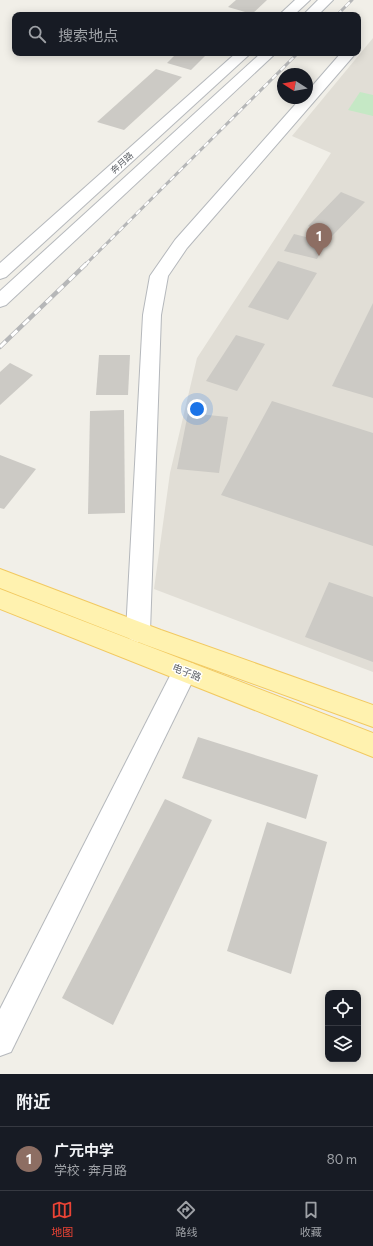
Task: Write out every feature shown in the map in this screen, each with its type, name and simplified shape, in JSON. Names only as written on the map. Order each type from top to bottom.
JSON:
[{"type":"main road","name":"电子路","points":[[0,578],[138,632],[373,716]]},
{"type":"main road","name":"电子路","points":[[0,600],[373,745]]},
{"type":"street","points":[[289,12],[303,0]]},
{"type":"street","points":[[313,12],[326,0]]},
{"type":"street","name":"奔月路","points":[[0,273],[241,56]]},
{"type":"street","points":[[0,301],[266,56]]},
{"type":"street","points":[[138,632],[152,315],[159,276],[181,244],[346,56]]},
{"type":"street","points":[[0,1041],[185,672]]},
{"type":"shaded area","points":[[373,38],[373,672],[154,589],[170,473],[197,358],[331,153],[292,136],[358,56],[361,56],[361,53]]},
{"type":"green space","points":[[360,92],[373,95],[373,116],[348,110]]},
{"type":"building","points":[[236,0],[267,0],[254,12],[245,12],[228,7]]},
{"type":"building","points":[[174,56],[205,56],[191,70],[167,63]]},
{"type":"building","points":[[156,69],[182,77],[124,130],[97,122]]},
{"type":"building","points":[[341,192],[365,202],[332,236],[308,226]]},
{"type":"building","points":[[294,234],[326,242],[317,259],[284,251]]},
{"type":"building","points":[[278,261],[317,273],[288,320],[248,307]]},
{"type":"building","points":[[373,303],[373,398],[332,386]]},
{"type":"building","points":[[236,335],[265,344],[237,391],[206,381]]},
{"type":"building","points":[[99,355],[130,355],[128,395],[96,395]]},
{"type":"building","points":[[10,363],[33,375],[0,405],[0,372]]},
{"type":"building","points":[[272,401],[373,433],[373,546],[221,495]]},
{"type":"building","points":[[124,410],[125,513],[88,514],[90,411]]},
{"type":"building","points":[[188,413],[228,417],[219,473],[177,469]]},
{"type":"building","points":[[0,455],[36,469],[4,509],[0,508]]},
{"type":"building","points":[[329,582],[373,597],[373,662],[305,637]]},
{"type":"building","points":[[198,737],[318,775],[306,819],[182,778]]},
{"type":"building","points":[[165,799],[212,820],[113,1025],[62,998]]},
{"type":"building","points":[[267,822],[327,842],[291,974],[227,951]]},
{"type":"railway","points":[[340,12],[352,0]]},
{"type":"railway","points":[[85,265],[295,56]]},
{"type":"railway","points":[[0,347],[86,264]]},
{"type":"place","name":"广元中学","points":[[319,256]]}]
